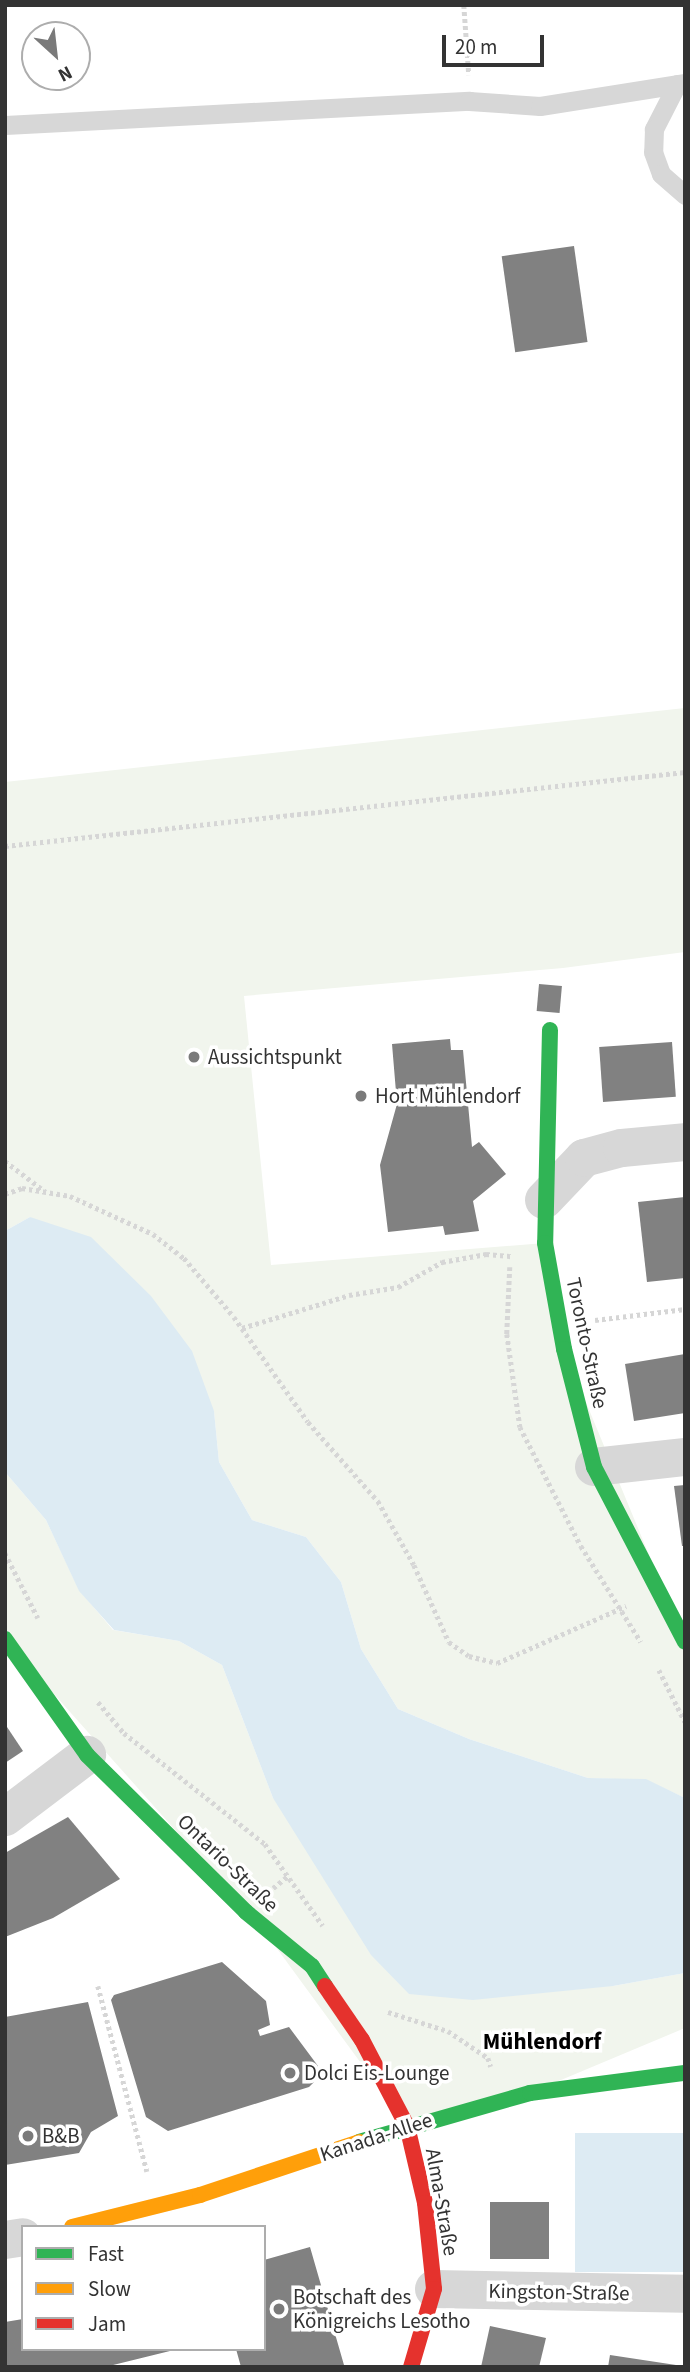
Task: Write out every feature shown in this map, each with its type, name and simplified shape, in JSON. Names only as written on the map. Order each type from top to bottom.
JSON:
[{"type":"street","name":"Toronto-Straße","points":[[550,1030],[545,1243],[559,1324],[594,1467],[685,1643]]},
{"type":"street","points":[[544,1200],[584,1158],[622,1148],[685,1142]]},
{"type":"street","points":[[594,1467],[685,1457]]},
{"type":"street","name":"Ontario-Straße","points":[[5,1639],[87,1755],[246,1912],[312,1966],[362,2040],[407,2126]]},
{"type":"street","points":[[5,1817],[87,1755]]},
{"type":"street","name":"Kanada-Allee","points":[[81,2225],[157,2208],[407,2126],[502,2100],[685,2073]]},
{"type":"street","name":"Alma-Straße","points":[[407,2126],[425,2203],[434,2289],[411,2367]]},
{"type":"street","name":"Kingston-Straße","points":[[434,2289],[685,2294]]},
{"type":"lane","points":[[5,125],[469,101],[540,106],[681,84]]},
{"type":"lane","points":[[681,84],[654,129],[653,152],[661,174],[685,195]]},
{"type":"path","points":[[464,5],[469,101]]},
{"type":"path","points":[[5,846],[685,772]]},
{"type":"path","points":[[5,1161],[47,1193]]},
{"type":"path","points":[[5,1194],[22,1188],[69,1196],[153,1234],[184,1258],[242,1328],[308,1422],[378,1501],[399,1534],[449,1642],[469,1656],[498,1663],[620,1609],[580,1546],[520,1427],[507,1334],[512,1256],[485,1254],[442,1262],[398,1287],[349,1294],[242,1328]]},
{"type":"path","points":[[559,1324],[685,1309]]},
{"type":"path","points":[[5,1553],[40,1621]]},
{"type":"path","points":[[91,1692],[124,1733],[265,1844],[331,1938]]},
{"type":"path","points":[[98,1986],[157,2208]]},
{"type":"path","points":[[378,2008],[425,2027],[448,2031],[488,2058],[502,2100]]},
{"type":"shaded area","points":[[685,708],[685,952],[563,968],[244,996],[271,1265],[545,1243],[564,1349],[685,1642],[685,1798],[646,1780],[588,1778],[469,1739],[398,1709],[361,1649],[341,1582],[306,1537],[252,1520],[219,1462],[214,1411],[30,1217],[5,1231],[5,782]]},
{"type":"shaded area","points":[[30,1217],[91,1237],[151,1296],[192,1351],[214,1411],[219,1462],[252,1520],[306,1537],[341,1582],[361,1649],[398,1709],[469,1739],[588,1778],[646,1779],[685,1798],[685,1973],[613,1986],[473,2000],[409,1994],[371,1955],[273,1798],[222,1665],[179,1641],[114,1630],[79,1591],[46,1520],[5,1472],[5,1231]]},
{"type":"shaded area","points":[[5,1472],[46,1520],[79,1590],[113,1630],[179,1641],[222,1665],[273,1798],[613,1986],[685,1973],[685,2028],[530,2093],[407,2126],[259,1924],[5,1639]]},
{"type":"shaded area","points":[[575,2133],[685,2133],[685,2272],[575,2272]]},
{"type":"building","points":[[574,246],[587,342],[515,352],[502,256]]},
{"type":"building","points":[[539,984],[562,986],[560,1013],[537,1011]]},
{"type":"building","points":[[450,1039],[451,1050],[463,1050],[472,1147],[479,1142],[506,1174],[473,1201],[479,1231],[445,1235],[443,1226],[388,1232],[380,1165],[397,1104],[392,1044]]},
{"type":"building","points":[[672,1042],[676,1097],[603,1102],[599,1047]]},
{"type":"building","points":[[685,1197],[685,1278],[647,1282],[638,1202]]},
{"type":"building","points":[[685,1354],[685,1413],[634,1421],[625,1364]]},
{"type":"building","points":[[685,1485],[685,1546],[682,1546],[674,1486]]},
{"type":"building","points":[[5,1724],[23,1751],[5,1763]]},
{"type":"building","points":[[68,1817],[120,1879],[53,1918],[5,1937],[5,1853]]},
{"type":"building","points":[[222,1962],[266,2001],[270,2025],[258,2030],[260,2036],[289,2027],[318,2066],[318,2078],[309,2087],[168,2131],[146,2117],[111,2000],[114,1995]]},
{"type":"building","points":[[88,2002],[118,2116],[91,2132],[79,2153],[5,2165],[5,2017]]},
{"type":"building","points":[[490,2202],[549,2202],[549,2259],[490,2259]]},
{"type":"building","points":[[310,2247],[344,2365],[241,2367],[237,2351],[266,2351],[266,2259]]},
{"type":"building","points":[[21,2319],[21,2351],[170,2351],[105,2367],[5,2367],[5,2322]]},
{"type":"building","points":[[490,2326],[546,2338],[539,2367],[481,2367]]},
{"type":"building","points":[[610,2355],[676,2365],[676,2367],[608,2367]]},
{"type":"traffic: fast","points":[[550,1030],[545,1243],[564,1349],[594,1467],[685,1642]]},
{"type":"traffic: fast","points":[[5,1639],[87,1755],[246,1912],[312,1966],[325,1986]]},
{"type":"traffic: fast","points":[[359,2142],[530,2093],[685,2073]]},
{"type":"traffic: slow","points":[[80,2225],[200,2195],[359,2142]]},
{"type":"traffic: jam","points":[[325,1986],[362,2040],[407,2126],[425,2203],[434,2289],[411,2367]]},
{"type":"place","name":"Aussichtspunkt","points":[[194,1057]]},
{"type":"place","name":"Hort Mühlendorf","points":[[361,1096]]},
{"type":"place","name":"Dolci Eis-Lounge","points":[[290,2073]]},
{"type":"place","name":"B&B","points":[[28,2136]]},
{"type":"place","name":"Botschaft des Königreichs Lesotho","points":[[279,2309]]},
{"type":"district","name":"Mühlendorf","points":[[542,2042]]}]
